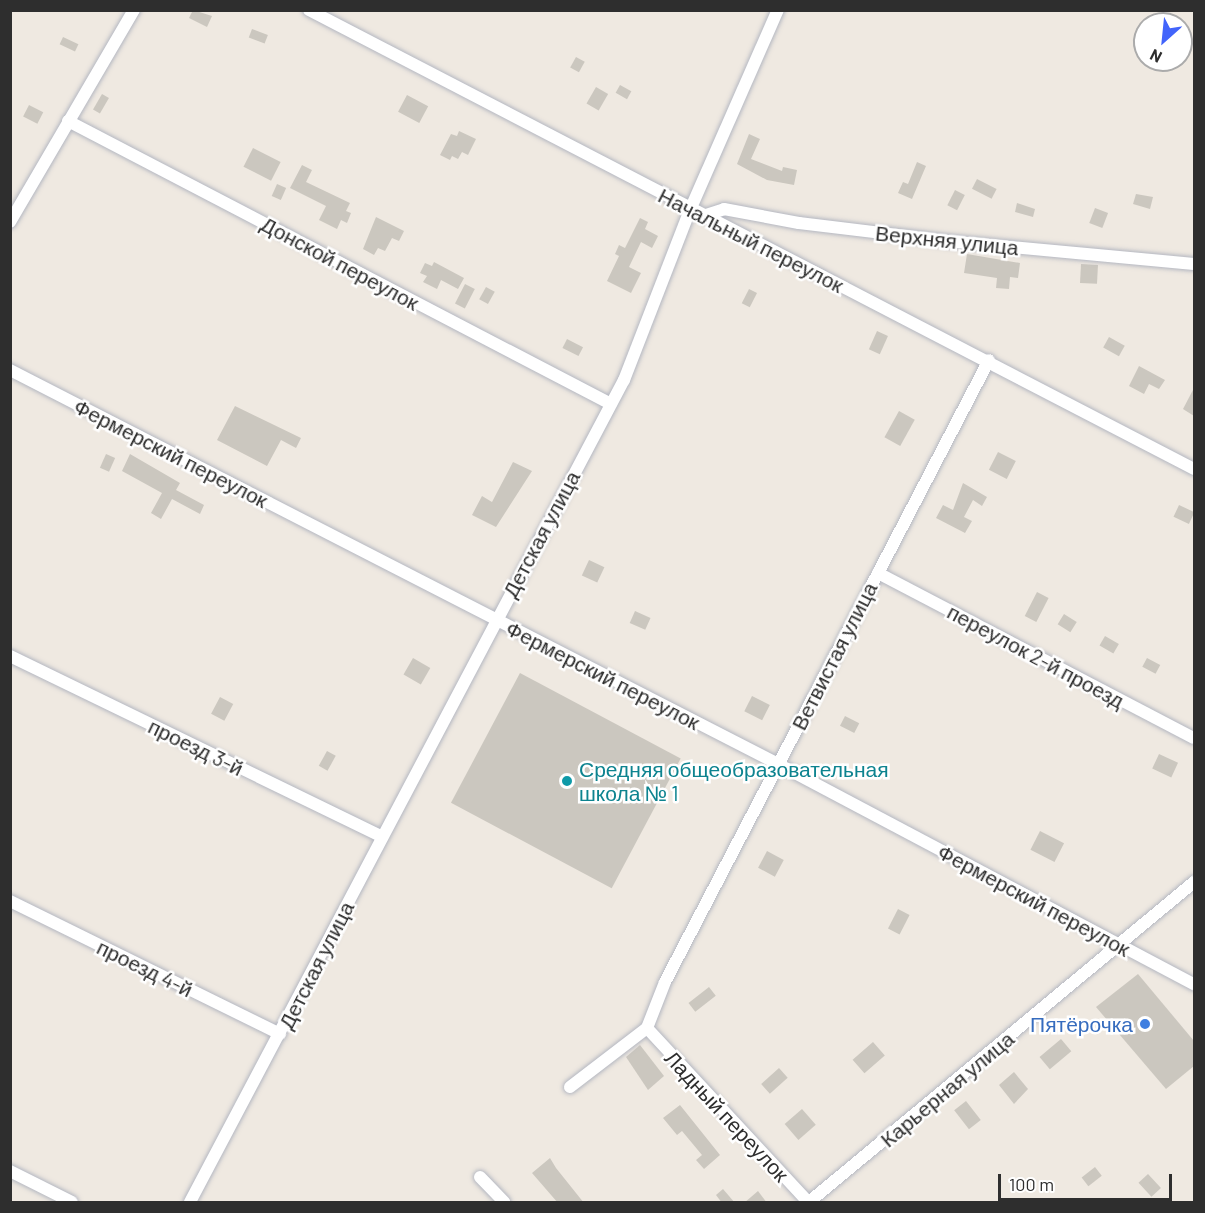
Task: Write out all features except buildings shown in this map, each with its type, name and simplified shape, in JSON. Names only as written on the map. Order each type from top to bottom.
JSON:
[{"type":"street","points":[[10,222],[134,10]]},
{"type":"street","name":"Начальный переулок","points":[[309,10],[690,210],[989,360],[1194,468]]},
{"type":"street","name":"Детская улица","points":[[190,1203],[495,620],[611,404],[690,210],[777,11]]},
{"type":"street","name":"Донской переулок","points":[[69,121],[611,404]]},
{"type":"street","name":"Верхняя улица","points":[[702,216],[724,209],[799,224],[947,241],[1194,264]]},
{"type":"street","name":"Ветвистая улица","points":[[647,1028],[664,982],[989,360]]},
{"type":"street","name":"Фермерский переулок","points":[[10,370],[778,764],[1194,984]]},
{"type":"street","name":"переулок 2-й проезд","points":[[878,573],[1194,738]]},
{"type":"street","name":"проезд 3-й","points":[[10,656],[382,837]]},
{"type":"street","name":"Карьерная улица","points":[[808,1203],[1194,882]]},
{"type":"street","name":"проезд 4-й","points":[[10,901],[280,1034]]},
{"type":"street","points":[[570,1087],[647,1028]]},
{"type":"street","name":"Ладный переулок","points":[[647,1028],[808,1203]]},
{"type":"street","points":[[10,1171],[72,1203]]},
{"type":"street","points":[[480,1177],[504,1203]]},
{"type":"place","name":"Средняя общеобразовательная школа № 1","points":[[567,781]]},
{"type":"place","name":"Пятёрочка","points":[[1145,1024]]}]
